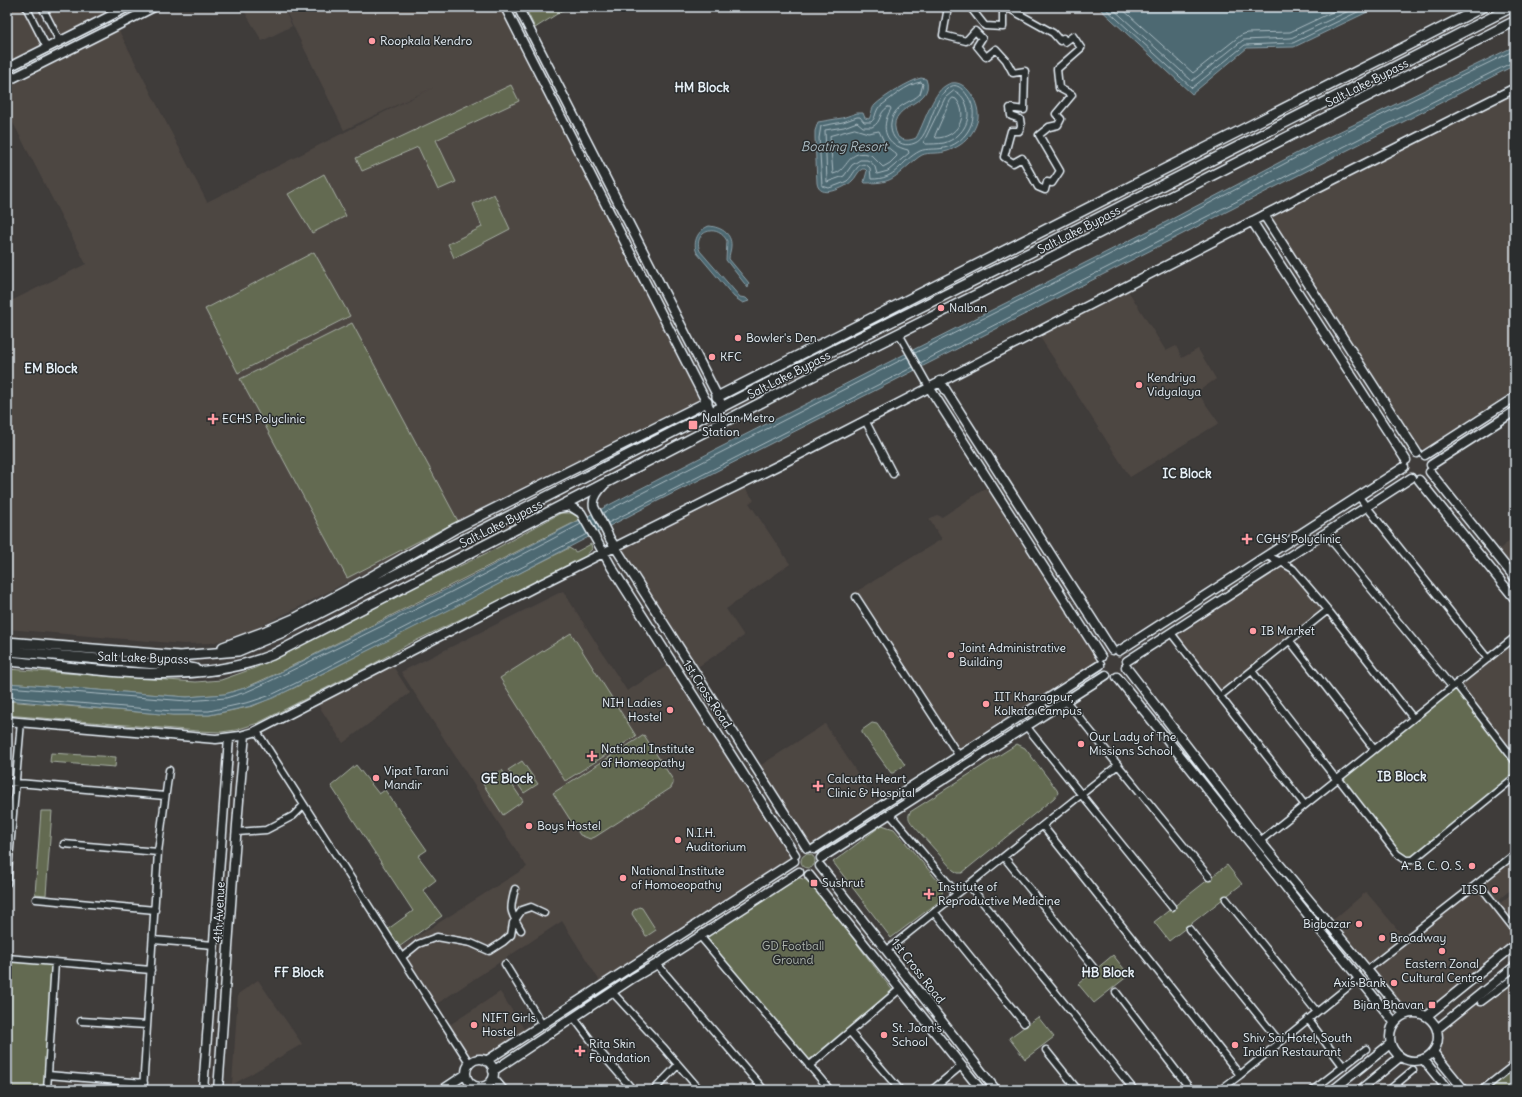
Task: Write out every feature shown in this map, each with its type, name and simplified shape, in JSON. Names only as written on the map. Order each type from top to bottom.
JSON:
[{"type":"main road","name":"Salt Lake Bypass","points":[[717,397],[1483,7]]},
{"type":"main road","name":"Salt Lake Bypass","points":[[7,642],[180,656],[238,651],[252,646],[283,632],[1512,7]]},
{"type":"main road","name":"Salt Lake Bypass","points":[[7,661],[178,674],[240,666],[265,658],[559,508],[797,384],[899,334],[1515,21]]},
{"type":"main road","points":[[889,310],[899,334]]},
{"type":"main road","name":"Salt Lake Bypass","points":[[223,647],[296,618],[430,544],[540,486],[707,402]]},
{"type":"main road","points":[[614,463],[623,445]]},
{"type":"main road","points":[[430,544],[454,544]]},
{"type":"main road","points":[[329,608],[338,595]]},
{"type":"main road","points":[[348,598],[354,612]]},
{"type":"main road","points":[[7,651],[179,666],[203,671]]},
{"type":"street","points":[[26,7],[47,48]]},
{"type":"street","points":[[42,7],[60,42]]},
{"type":"street","points":[[7,68],[128,7]]},
{"type":"street","points":[[7,82],[154,7]]},
{"type":"street","points":[[948,7],[942,35],[966,41],[975,31],[982,38],[977,46],[986,57],[996,48],[1006,60],[1013,74],[1025,71],[1024,110],[1010,108],[1011,116],[1020,119],[1020,132],[1011,132],[1004,157],[1013,163],[1022,158],[1038,188],[1045,190],[1047,182],[1052,183],[1060,171],[1039,135],[1049,127],[1058,124],[1061,119],[1056,114],[1072,95],[1059,88],[1057,69],[1081,48],[1073,36],[1065,42],[1063,38],[1060,40],[1052,33],[1010,9],[1002,10],[1003,27],[985,26],[970,7]]},
{"type":"street","points":[[712,413],[507,10],[519,8],[723,408]]},
{"type":"street","points":[[95,23],[101,34]]},
{"type":"street","points":[[7,721],[216,739],[245,735],[1515,88]]},
{"type":"street","points":[[1264,215],[1416,453]]},
{"type":"street","points":[[1252,222],[1360,388],[1405,464],[1406,472],[1411,478],[1419,480],[1426,478],[1431,468],[1515,411]]},
{"type":"street","points":[[1303,300],[1314,293]]},
{"type":"street","points":[[899,334],[929,387],[1101,661]]},
{"type":"street","points":[[940,381],[1116,651],[1125,656],[1127,664],[1260,840],[1404,1014]]},
{"type":"street","points":[[1360,388],[1371,382]]},
{"type":"street","points":[[707,402],[717,397]]},
{"type":"street","points":[[1425,455],[1515,397]]},
{"type":"street","points":[[865,420],[893,474]]},
{"type":"street","points":[[1411,478],[1171,633],[1127,664],[1125,671],[1117,677],[1106,675],[1101,669],[1101,661],[1104,653],[1116,651],[1267,556],[1359,497],[1405,464],[1409,456],[1416,453],[1425,455],[1430,459],[1431,468],[1448,494],[1515,578]]},
{"type":"street","points":[[1419,480],[1512,590],[1515,599]]},
{"type":"street","name":"1st Cross Road","points":[[606,483],[594,498],[594,507],[610,539],[759,773],[810,848]]},
{"type":"street","points":[[1438,503],[1448,494]]},
{"type":"street","points":[[1359,497],[1488,659]]},
{"type":"street","name":"1st Cross Road","points":[[559,508],[570,506],[581,513],[598,546],[748,781],[795,858]]},
{"type":"street","points":[[1326,533],[1515,761]]},
{"type":"street","points":[[1267,556],[1293,569],[1328,610],[1413,718]]},
{"type":"street","points":[[856,597],[960,756]]},
{"type":"street","points":[[1220,696],[1328,610]]},
{"type":"street","points":[[652,631],[664,624]]},
{"type":"street","points":[[1171,633],[1304,804]]},
{"type":"street","points":[[1260,840],[1515,637]]},
{"type":"street","points":[[1290,641],[1374,749]]},
{"type":"street","name":"Salt Lake Bypass","points":[[215,654],[223,647]]},
{"type":"street","points":[[810,848],[819,854],[820,862],[816,872],[809,875],[802,874],[795,867],[795,858],[798,851],[810,848],[960,756],[1101,661]]},
{"type":"street","points":[[1252,671],[1397,854],[1406,860],[1413,860],[1515,777]]},
{"type":"street","points":[[820,862],[890,814],[1106,675]]},
{"type":"street","points":[[1117,677],[1394,1022]]},
{"type":"street","points":[[1066,701],[1209,878]]},
{"type":"street","points":[[7,883],[21,722]]},
{"type":"street","points":[[1026,726],[1172,908]]},
{"type":"street","points":[[256,730],[470,1064]]},
{"type":"street","name":"4th Avenue","points":[[218,1090],[231,896],[245,735]]},
{"type":"street","name":"4th Avenue","points":[[203,1090],[229,738]]},
{"type":"street","points":[[950,762],[956,772]]},
{"type":"street","points":[[887,950],[1118,765]]},
{"type":"street","points":[[48,1075],[143,1087],[158,852],[169,770]]},
{"type":"street","points":[[748,781],[759,773]]},
{"type":"street","points":[[7,782],[165,796]]},
{"type":"street","points":[[237,832],[266,830],[293,816],[304,805]]},
{"type":"street","points":[[1230,817],[1238,812]]},
{"type":"street","points":[[890,814],[957,894]]},
{"type":"street","points":[[1043,826],[1240,1075]]},
{"type":"street","points":[[64,844],[158,852]]},
{"type":"street","points":[[1368,969],[1515,854]]},
{"type":"street","points":[[1004,857],[1093,967]]},
{"type":"street","points":[[486,1061],[795,858]]},
{"type":"street","name":"1st Cross Road","points":[[820,862],[996,1090]]},
{"type":"street","points":[[503,1090],[493,1074],[492,1066],[486,1061],[480,1060],[470,1064],[466,1074],[467,1079],[473,1085],[484,1088],[488,1085],[493,1074],[574,1018],[799,872]]},
{"type":"street","name":"1st Cross Road","points":[[809,875],[981,1090]]},
{"type":"street","points":[[1283,884],[1292,878]]},
{"type":"street","points":[[1478,883],[1515,930]]},
{"type":"street","points":[[969,885],[1134,1090]]},
{"type":"street","points":[[515,889],[511,902],[511,914],[521,930]]},
{"type":"street","points":[[218,895],[231,896]]},
{"type":"street","points":[[36,899],[154,910]]},
{"type":"street","points":[[1226,899],[1317,1012]]},
{"type":"street","points":[[402,957],[418,944],[437,937],[450,941],[470,943],[489,951],[511,935],[513,923],[522,910],[531,907],[544,912]]},
{"type":"street","points":[[935,912],[1024,1023]]},
{"type":"street","points":[[1189,929],[1280,1041]]},
{"type":"street","points":[[700,936],[830,1090]]},
{"type":"street","points":[[153,940],[214,945]]},
{"type":"street","points":[[1427,1016],[1515,945]]},
{"type":"street","points":[[7,958],[151,970]]},
{"type":"street","points":[[47,1090],[55,962]]},
{"type":"street","points":[[505,964],[542,1024]]},
{"type":"street","points":[[657,964],[764,1090]]},
{"type":"street","points":[[1437,1029],[1515,966]]},
{"type":"street","points":[[1482,1002],[1515,977]]},
{"type":"street","points":[[1222,1089],[1359,978]]},
{"type":"street","points":[[809,1066],[900,989]]},
{"type":"street","points":[[1116,992],[1191,1090]]},
{"type":"street","points":[[613,993],[700,1090]]},
{"type":"street","points":[[579,1001],[585,1011]]},
{"type":"street","points":[[1412,1012],[1427,1016],[1434,1023],[1437,1029],[1438,1037],[1434,1052],[1424,1059],[1414,1061],[1406,1060],[1400,1057],[1393,1050],[1390,1044],[1389,1034],[1394,1022],[1404,1014],[1412,1012]]},
{"type":"street","points":[[928,1024],[938,1016]]},
{"type":"street","points":[[574,1018],[596,1047],[633,1090]]},
{"type":"street","points":[[1308,1019],[1343,1066]]},
{"type":"street","points":[[81,1022],[147,1025]]},
{"type":"street","points":[[850,1032],[900,1090]]},
{"type":"street","points":[[1333,1090],[1390,1044]]},
{"type":"street","points":[[1313,1090],[1366,1049]]},
{"type":"street","points":[[1046,1050],[1078,1090]]},
{"type":"street","points":[[1434,1052],[1464,1090]]},
{"type":"street","points":[[1360,1090],[1400,1057]]},
{"type":"street","points":[[1424,1059],[1448,1090]]},
{"type":"street","points":[[1482,1090],[1515,1064]]},
{"type":"street","points":[[654,1090],[678,1065]]},
{"type":"street","points":[[932,1090],[961,1066]]},
{"type":"street","points":[[1389,1090],[1413,1070]]},
{"type":"street","points":[[442,1090],[466,1074]]},
{"type":"street","points":[[981,1090],[991,1083]]},
{"type":"street","points":[[465,1090],[473,1085]]},
{"type":"shaded area","points":[[7,7],[23,7],[44,47],[7,64]]},
{"type":"shaded area","points":[[42,7],[118,7],[58,38]]},
{"type":"shaded area","points":[[242,7],[283,7],[292,26],[262,41]]},
{"type":"shaded area","points":[[284,7],[501,7],[700,401],[653,427],[523,489],[245,634],[211,643],[184,644],[7,629],[7,303],[86,264],[7,111],[7,88],[118,29],[207,202],[434,87],[344,130]]},
{"type":"shaded area","points":[[1515,91],[1515,390],[1426,449],[1419,448],[1270,217]]},
{"type":"shaded area","name":"Kendriya Vidyalaya","points":[[1127,289],[1166,351],[1176,346],[1182,358],[1198,349],[1216,379],[1197,392],[1219,423],[1130,477],[1038,334]]},
{"type":"shaded area","points":[[743,486],[754,500],[749,503],[790,564],[726,609],[744,636],[696,668],[618,550]]},
{"type":"shaded area","points":[[989,486],[1099,657],[1096,664],[959,753],[854,593],[942,539],[929,519],[937,515],[942,517]]},
{"type":"shaded area","points":[[1515,537],[1515,574],[1497,551]]},
{"type":"shaded area","points":[[1286,561],[1326,610],[1220,693],[1174,634]]},
{"type":"shaded area","name":"National Institute of Homeopathy","points":[[563,591],[627,691],[670,664],[791,855],[789,860],[601,983],[562,921],[435,1005],[399,948],[527,867],[401,672]]},
{"type":"shaded area","points":[[1515,640],[1515,756],[1459,684]]},
{"type":"shaded area","points":[[391,663],[410,693],[343,743],[317,703]]},
{"type":"shaded area","name":"Calcutta Heart Clinic & Hospital","points":[[825,724],[879,806],[814,847],[807,844],[758,767]]},
{"type":"shaded area","name":"Eastern Zonal Cultural Centre","points":[[1515,856],[1515,886],[1492,905],[1513,933],[1515,932],[1515,941],[1426,1013],[1421,1010],[1405,1010],[1372,970]]},
{"type":"shaded area","points":[[1515,891],[1515,927],[1498,905]]},
{"type":"shaded area","points":[[1366,892],[1404,937],[1369,965],[1332,921]]},
{"type":"shaded area","points":[[1515,970],[1515,1063],[1482,1090],[1468,1090],[1437,1051],[1440,1030]]},
{"type":"shaded area","points":[[258,980],[302,1044],[232,1085],[238,994]]},
{"type":"shaded area","points":[[500,992],[526,1032],[486,1058],[470,1058],[448,1026]]},
{"type":"green space","points":[[525,7],[568,7],[535,28]]},
{"type":"green space","points":[[511,85],[519,101],[436,140],[456,182],[438,190],[418,147],[362,171],[356,158]]},
{"type":"green space","points":[[324,174],[346,216],[312,233],[288,194]]},
{"type":"green space","points":[[494,194],[510,229],[454,258],[448,244],[482,227],[473,204]]},
{"type":"green space","points":[[314,252],[350,316],[238,373],[205,309]]},
{"type":"green space","points":[[352,323],[458,521],[347,578],[240,379]]},
{"type":"green space","points":[[561,513],[572,513],[579,516],[579,520],[280,672],[245,688],[225,694],[187,697],[7,683],[7,669],[196,682],[221,680],[255,668],[325,634],[414,588],[495,549]]},
{"type":"green space","points":[[591,544],[592,549],[582,560],[407,645],[258,723],[236,730],[221,732],[198,731],[7,715],[7,701],[173,715],[210,715],[253,706],[294,688],[569,548],[576,552]]},
{"type":"green space","points":[[571,633],[636,736],[565,781],[500,678]]},
{"type":"green space","points":[[1455,688],[1515,765],[1515,774],[1413,856],[1407,857],[1398,852],[1339,779]]},
{"type":"green space","points":[[872,723],[877,724],[905,765],[893,773],[891,773],[862,733],[862,730]]},
{"type":"green space","points":[[644,735],[673,780],[671,788],[595,837],[590,839],[580,835],[553,793]]},
{"type":"green space","points":[[1017,744],[1025,748],[1058,793],[1054,798],[962,873],[958,873],[953,870],[913,825],[910,821],[909,814]]},
{"type":"green space","points":[[51,753],[116,757],[115,767],[50,762]]},
{"type":"green space","points":[[522,761],[538,784],[524,793],[508,770]]},
{"type":"green space","points":[[356,765],[379,794],[385,790],[427,850],[418,856],[436,880],[423,890],[442,916],[399,947],[388,929],[413,911],[331,786]]},
{"type":"green space","points":[[502,770],[523,801],[503,815],[483,784]]},
{"type":"green space","points":[[41,811],[52,811],[46,895],[35,894]]},
{"type":"green space","points":[[882,825],[894,829],[943,887],[941,899],[937,903],[891,938],[833,862]]},
{"type":"green space","points":[[805,854],[811,854],[815,858],[815,864],[811,868],[805,868],[801,864],[801,858]]},
{"type":"green space","points":[[1227,865],[1242,884],[1169,941],[1154,922]]},
{"type":"green space","name":"GD Football Ground","points":[[797,877],[809,881],[893,991],[809,1060],[706,937]]},
{"type":"green space","points":[[639,907],[642,908],[656,930],[647,936],[632,914],[633,911]]},
{"type":"green space","points":[[1113,955],[1129,975],[1094,1003],[1078,984]]},
{"type":"green space","points":[[7,961],[52,965],[44,1090],[7,1090]]},
{"type":"green space","points":[[1038,1017],[1054,1037],[1025,1059],[1009,1038]]},
{"type":"green space","points":[[1515,1063],[1515,1090],[1482,1090]]},
{"type":"water","points":[[1098,7],[1378,7],[1294,47],[1247,48],[1192,94]]},
{"type":"water","points":[[1515,46],[1515,65],[646,507],[449,610],[273,698],[251,706],[209,715],[172,715],[7,700],[7,683],[187,697],[225,694],[263,681],[447,589],[717,449],[1170,220],[1318,142]]},
{"type":"water","name":"Boating Resort","points":[[916,79],[926,79],[927,88],[924,95],[902,111],[897,118],[895,126],[898,137],[907,140],[916,138],[936,95],[945,86],[952,83],[958,83],[969,91],[978,111],[978,118],[974,130],[966,140],[948,151],[922,155],[890,180],[865,183],[867,171],[862,169],[849,184],[844,187],[833,191],[822,191],[817,183],[815,131],[818,122],[842,118],[857,113],[863,113],[865,118],[869,119],[874,107],[890,93]]},
{"type":"water","points":[[709,226],[721,229],[730,238],[731,246],[729,259],[749,283],[748,288],[726,260],[727,241],[723,235],[712,231],[702,234],[698,244],[700,251],[740,297],[746,298],[749,301],[743,303],[734,297],[697,253],[695,245],[697,237],[702,230]]},
{"type":"place","name":"Roopkala Kendro","points":[[372,41]]},
{"type":"place","name":"Nalban","points":[[941,308]]},
{"type":"place","name":"Bowler's Den","points":[[738,338]]},
{"type":"place","name":"KFC","points":[[712,357]]},
{"type":"place","name":"Kendriya Vidyalaya","points":[[1139,385]]},
{"type":"place","name":"ECHS Polyclinic","points":[[213,419]]},
{"type":"place","name":"Nalban Metro Station","points":[[693,425]]},
{"type":"place","name":"CGHS Polyclinic","points":[[1247,539]]},
{"type":"place","name":"IB Market","points":[[1253,631]]},
{"type":"place","name":"Joint Administrative Building","points":[[951,655]]},
{"type":"place","name":"IIT Kharagpur, Kolkata Campus","points":[[986,704]]},
{"type":"place","name":"NIH Ladies Hostel","points":[[670,710]]},
{"type":"place","name":"Our Lady of The Missions School","points":[[1081,744]]},
{"type":"place","name":"National Institute of Homeopathy","points":[[592,756]]},
{"type":"place","name":"Vipat Tarani Mandir","points":[[376,778]]},
{"type":"place","name":"Calcutta Heart Clinic & Hospital","points":[[818,786]]},
{"type":"place","name":"Boys Hostel","points":[[529,826]]},
{"type":"place","name":"N.I.H. Auditorium","points":[[678,840]]},
{"type":"place","name":"A. B. C. O. S.","points":[[1472,866]]},
{"type":"place","name":"National Institute of Homoeopathy","points":[[623,878]]},
{"type":"place","name":"Sushrut","points":[[814,883]]},
{"type":"place","name":"IISD","points":[[1495,890]]},
{"type":"place","name":"Institute of Reproductive Medicine","points":[[929,894]]},
{"type":"place","name":"Bigbazar","points":[[1359,924]]},
{"type":"place","name":"Broadway","points":[[1382,938]]},
{"type":"place","name":"Eastern Zonal Cultural Centre","points":[[1442,951]]},
{"type":"place","name":"Axis Bank","points":[[1394,983]]},
{"type":"place","name":"Bijan Bhavan","points":[[1432,1005]]},
{"type":"place","name":"NIFT Girls Hostel","points":[[474,1025]]},
{"type":"place","name":"St. Joan's School","points":[[884,1035]]},
{"type":"place","name":"Shiv Sai Hotel, South Indian Restaurant","points":[[1235,1045]]},
{"type":"place","name":"Rita Skin Foundation","points":[[580,1051]]},
{"type":"district","name":"HM Block","points":[[702,87]]},
{"type":"district","name":"EM Block","points":[[51,368]]},
{"type":"district","name":"IC Block","points":[[1187,473]]},
{"type":"district","name":"IB Block","points":[[1402,776]]},
{"type":"district","name":"GE Block","points":[[507,778]]},
{"type":"district","name":"FF Block","points":[[299,972]]},
{"type":"district","name":"HB Block","points":[[1108,972]]}]
